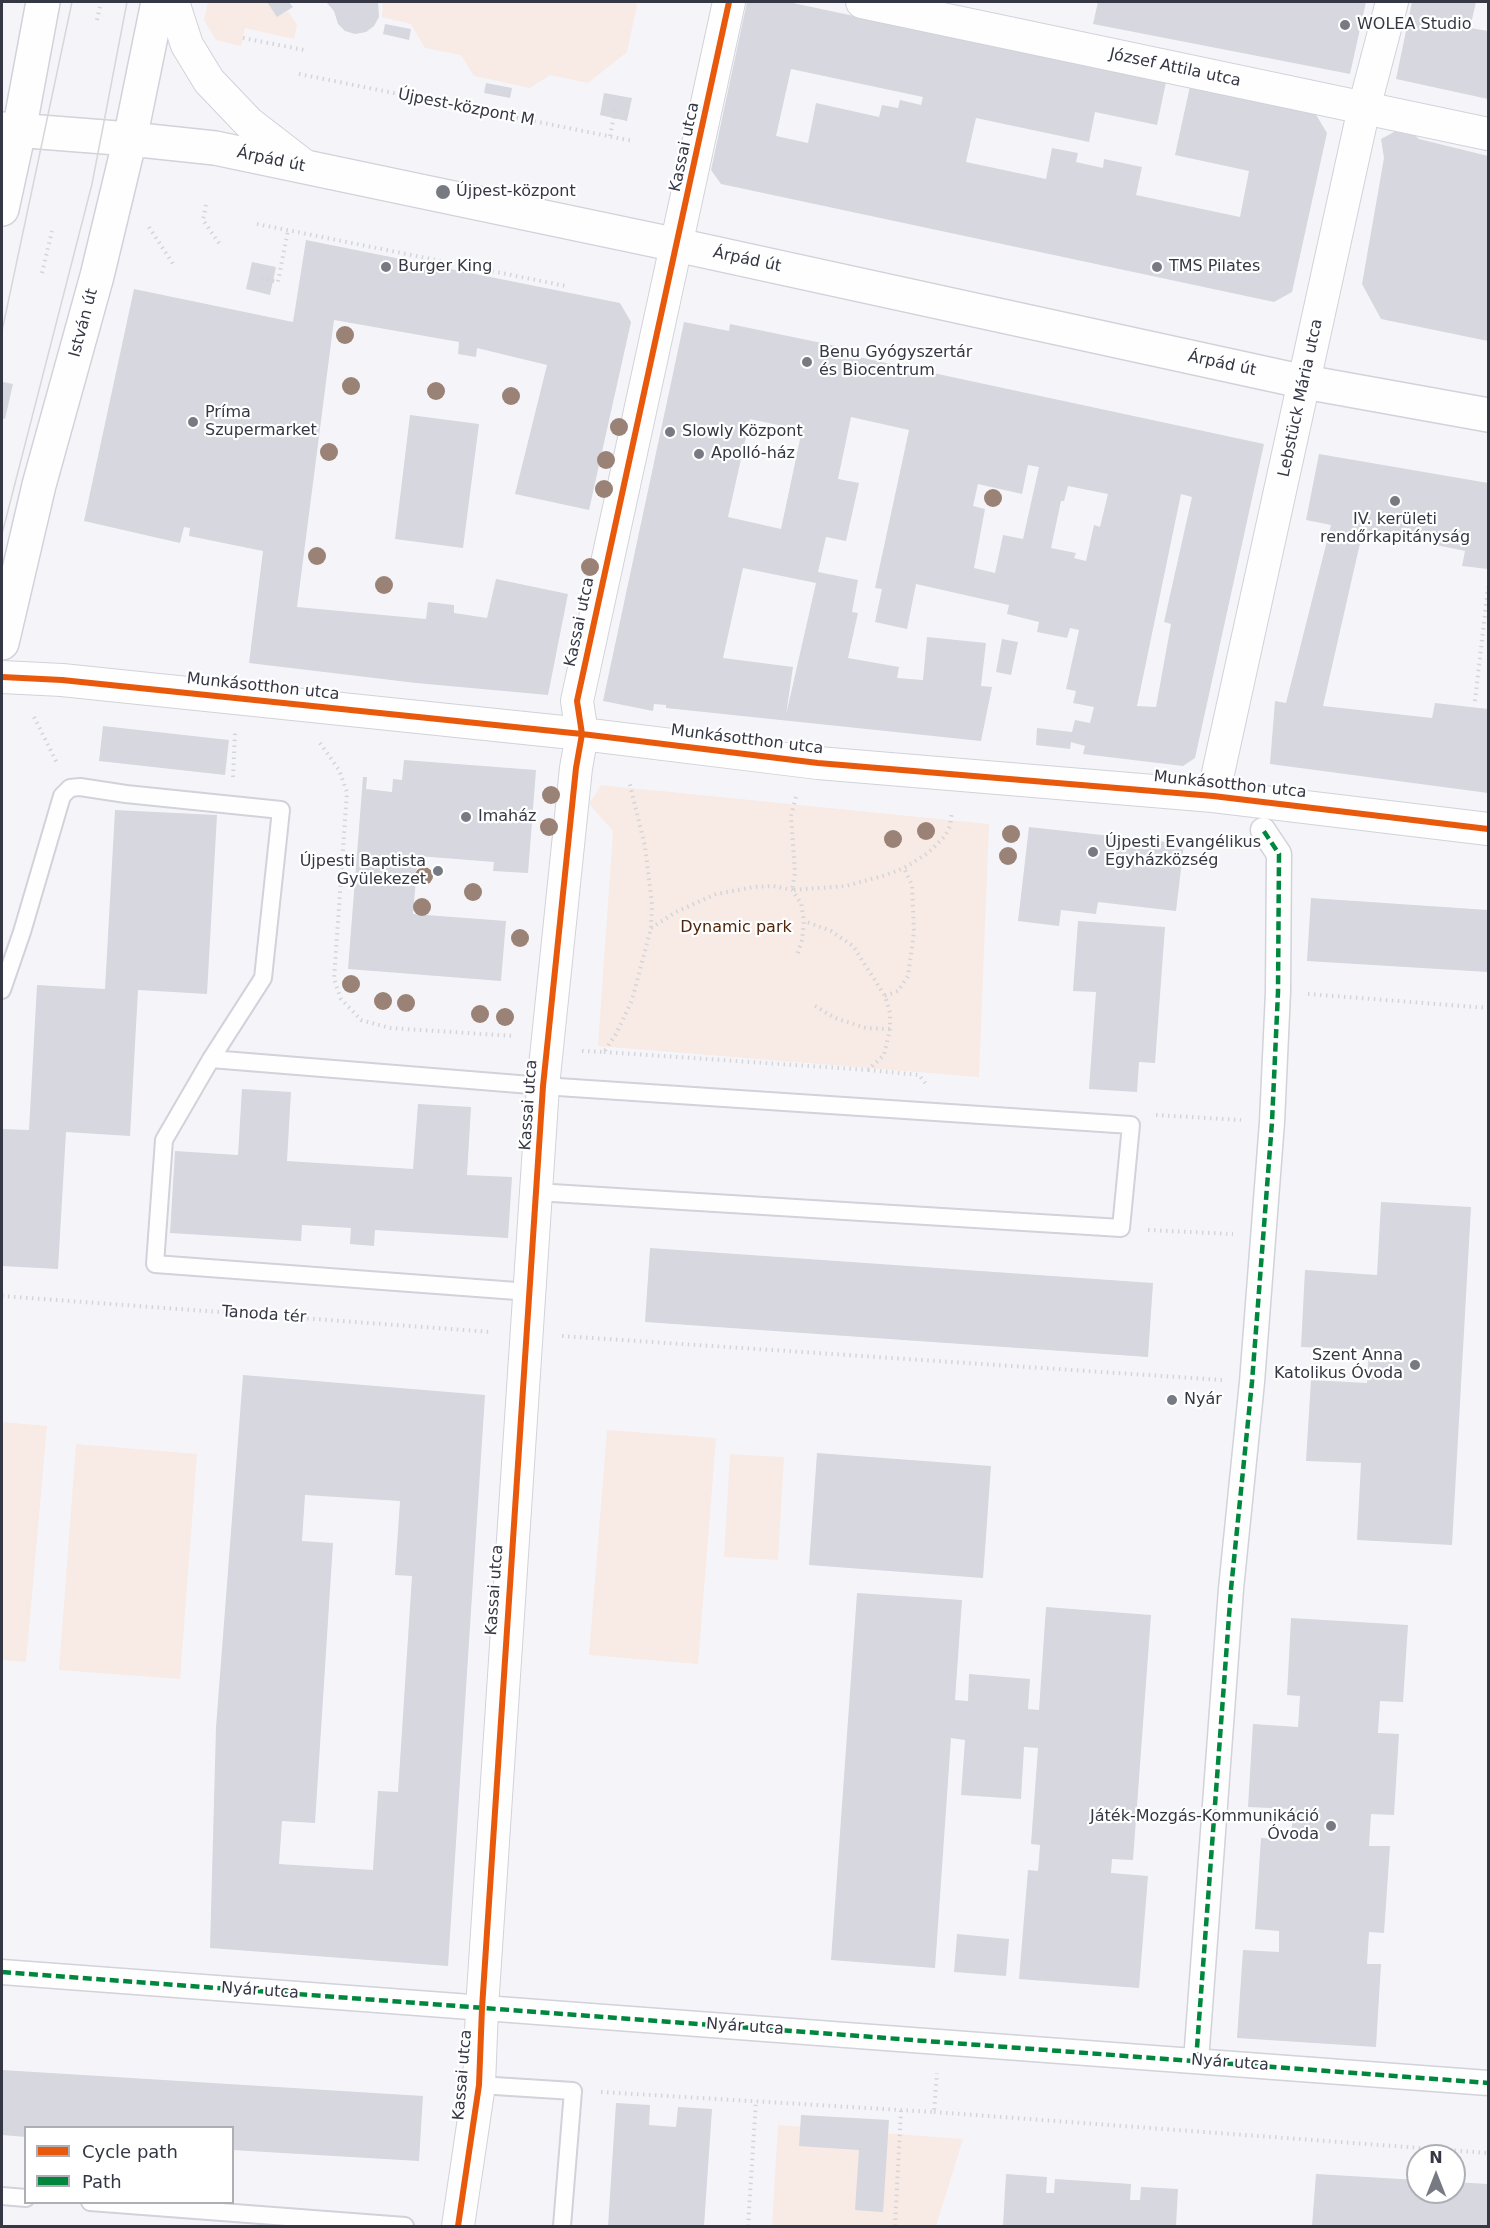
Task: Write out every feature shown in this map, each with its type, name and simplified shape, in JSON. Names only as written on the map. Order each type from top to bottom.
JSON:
[{"type":"main road","points":[[2,209],[10,130],[43,2]]},
{"type":"main road","name":"István út","points":[[2,643],[39,485],[97,276],[130,139],[158,2]]},
{"type":"main road","name":"Árpád út","points":[[10,130],[215,148],[677,245],[1305,382],[1488,415]]},
{"type":"street","points":[[173,2],[187,45],[209,81],[249,123],[306,167]]},
{"type":"street","name":"Kassai utca","points":[[458,2226],[479,2085],[482,2008],[543,1086],[576,768],[582,734],[577,701],[729,2]]},
{"type":"street","name":"József Attila utca","points":[[862,2],[1488,134]]},
{"type":"street","name":"Lebstück Mária utca","points":[[1214,796],[1364,108],[1392,2]]},
{"type":"street","name":"Munkásotthon utca","points":[[2,677],[62,680],[582,734],[818,763],[1214,796],[1488,829]]},
{"type":"street","points":[[1196,2061],[1232,1589],[1252,1382],[1272,1122],[1278,992],[1279,854],[1263,830]]},
{"type":"street","name":"Nyár utca","points":[[2,1972],[1488,2083]]},
{"type":"lane","points":[[2,990],[22,932],[62,796],[70,788],[80,787],[281,810],[263,978],[211,1059],[164,1140],[155,1264],[530,1292]]},
{"type":"lane","points":[[211,1059],[543,1086],[1131,1125],[1121,1228],[536,1192]]},
{"type":"lane","points":[[479,2085],[573,2091],[562,2226]]},
{"type":"lane","points":[[2,2196],[24,2198]]},
{"type":"lane","points":[[116,2204],[405,2226]]},
{"type":"path","points":[[97,20],[100,2]]},
{"type":"path","points":[[243,38],[304,50]]},
{"type":"path","points":[[610,136],[616,107]]},
{"type":"path","points":[[206,205],[203,220],[221,246]]},
{"type":"path","points":[[257,224],[566,286]]},
{"type":"path","points":[[149,227],[173,264]]},
{"type":"path","points":[[261,278],[278,282],[288,230]]},
{"type":"path","points":[[42,273],[52,231]]},
{"type":"path","points":[[1475,701],[1488,587]]},
{"type":"path","points":[[34,717],[70,788]]},
{"type":"path","points":[[231,804],[235,727]]},
{"type":"path","points":[[316,737],[339,770],[347,792],[334,979],[341,999],[361,1020],[390,1028],[523,1037],[547,1047],[868,1070],[884,1055],[890,1029],[890,1013],[885,996],[853,946],[831,931],[804,921]]},
{"type":"path","points":[[604,1052],[616,1034],[632,1000],[651,928],[652,904],[645,846],[629,781]]},
{"type":"path","points":[[796,797],[791,816],[795,873],[792,891],[801,903],[804,921],[797,956]]},
{"type":"path","points":[[651,928],[676,912],[716,894],[754,887],[773,886],[792,891],[846,886],[886,875],[904,868],[928,853],[945,836],[952,812]]},
{"type":"path","points":[[885,996],[898,991],[908,976],[914,932],[912,885],[904,868]]},
{"type":"path","points":[[1278,992],[1488,1008]]},
{"type":"path","points":[[815,1006],[835,1018],[866,1028],[890,1029]]},
{"type":"path","points":[[1121,1228],[1264,1236]]},
{"type":"path","points":[[934,2112],[939,2042]]},
{"type":"path","points":[[573,2091],[934,2112],[1488,2153]]},
{"type":"path","points":[[748,2226],[756,2102]]},
{"type":"path","points":[[895,2226],[901,2110]]},
{"type":"green space","points":[[208,2],[267,2],[277,17],[288,11],[297,25],[294,39],[245,28],[241,46],[216,40],[204,20]]},
{"type":"green space","points":[[381,2],[634,2],[637,5],[627,52],[588,83],[550,75],[530,88],[474,76],[461,55],[425,48],[411,24],[382,17]]},
{"type":"green space","name":"Dynamic park","points":[[601,785],[989,824],[979,1077],[598,1046],[613,831],[589,804]]},
{"type":"green space","points":[[2,1422],[47,1426],[26,1662],[2,1660]]},
{"type":"green space","points":[[607,1430],[716,1438],[698,1664],[589,1655]]},
{"type":"green space","points":[[76,1444],[197,1454],[180,1679],[59,1670]]},
{"type":"green space","points":[[730,1454],[784,1457],[778,1560],[724,1557]]},
{"type":"green space","points":[[778,2125],[963,2139],[936,2226],[772,2226]]},
{"type":"building","points":[[267,2],[289,2],[293,7],[277,17]]},
{"type":"building","points":[[326,2],[378,2],[379,17],[374,26],[366,32],[355,34],[345,31],[338,24],[334,11]]},
{"type":"building","points":[[747,2],[788,2],[1166,82],[1157,125],[1095,112],[1089,142],[976,118],[966,162],[1046,179],[1052,148],[1078,153],[1076,162],[1103,168],[1104,159],[1142,167],[1136,195],[1240,217],[1249,171],[1175,155],[1190,86],[1315,113],[1327,133],[1292,292],[1274,302],[721,184],[711,170]],"holes":[[[791,69],[923,97],[921,105],[900,100],[898,108],[882,105],[879,117],[816,103],[808,143],[776,136]]]},
{"type":"building","points":[[1098,2],[1366,2],[1350,74],[1093,24]]},
{"type":"building","points":[[1412,2],[1476,2],[1470,28],[1488,31],[1488,99],[1396,79]]},
{"type":"building","points":[[385,24],[411,29],[409,40],[383,34]]},
{"type":"building","points":[[486,83],[512,88],[510,98],[484,93]]},
{"type":"building","points":[[604,93],[632,98],[627,121],[600,115]]},
{"type":"building","points":[[1405,126],[1419,139],[1488,156],[1488,341],[1381,319],[1362,284],[1384,158],[1381,139]]},
{"type":"building","points":[[306,240],[620,303],[631,322],[589,510],[515,494],[547,365],[477,348],[476,357],[458,354],[459,342],[334,320],[297,607],[426,619],[428,602],[454,605],[454,613],[487,618],[496,579],[568,594],[548,695],[416,683],[249,663],[263,551],[189,536],[190,528],[184,527],[180,543],[84,521],[134,289],[293,322]]},
{"type":"building","points":[[252,262],[276,267],[270,295],[246,289]]},
{"type":"building","points":[[684,322],[729,331],[730,324],[841,347],[840,353],[1264,444],[1195,758],[1183,766],[1083,754],[1085,746],[1071,742],[1070,749],[1036,745],[1037,728],[1072,732],[1075,720],[1090,723],[1094,707],[1073,703],[1076,691],[1066,689],[1079,630],[1070,628],[1067,638],[1037,632],[1039,622],[1007,614],[1009,605],[916,584],[907,629],[875,622],[882,589],[875,588],[909,430],[851,417],[838,479],[859,483],[846,541],[826,537],[818,572],[858,580],[852,612],[858,613],[848,658],[899,667],[897,678],[923,680],[927,637],[986,643],[981,686],[992,687],[981,741],[666,708],[666,705],[654,704],[653,711],[603,701]],"holes":[[[750,419],[802,430],[781,529],[728,517]],[[1028,465],[1039,467],[1023,539],[1003,535],[995,573],[974,568],[985,509],[973,506],[978,484],[1022,494]],[[1068,486],[1108,494],[1100,527],[1094,525],[1086,561],[1074,558],[1076,553],[1051,548],[1061,501],[1064,501]],[[1181,494],[1192,497],[1164,622],[1171,624],[1156,707],[1137,706]],[[743,568],[816,583],[786,715],[793,667],[723,658]]]},
{"type":"building","points":[[3,382],[13,384],[5,419],[2,418]]},
{"type":"building","points":[[410,415],[479,424],[463,548],[395,539]]},
{"type":"building","points":[[1319,454],[1488,483],[1488,569],[1462,566],[1465,551],[1363,530],[1323,706],[1432,718],[1435,703],[1488,709],[1488,793],[1270,764],[1275,701],[1286,703],[1331,525],[1306,520]]},
{"type":"building","points":[[1002,639],[1018,642],[1011,675],[996,672]]},
{"type":"building","points":[[103,726],[229,740],[225,775],[99,761]]},
{"type":"building","name":"Újpesti Baptista Gyülekezet","points":[[404,760],[536,770],[528,873],[493,871],[494,862],[418,856],[413,914],[506,921],[501,981],[348,969],[363,777],[367,777],[366,789],[392,792],[393,779],[402,780]]},
{"type":"building","points":[[115,810],[217,815],[207,994],[138,990],[130,1136],[66,1132],[58,1269],[2,1266],[2,1129],[29,1130],[37,985],[105,989]]},
{"type":"building","points":[[1029,827],[1184,844],[1176,911],[1098,902],[1096,914],[1061,910],[1059,926],[1018,921]]},
{"type":"building","points":[[1311,898],[1488,910],[1488,972],[1307,961]]},
{"type":"building","points":[[1078,921],[1165,927],[1155,1063],[1139,1062],[1137,1092],[1089,1089],[1096,992],[1073,991]]},
{"type":"building","points":[[242,1089],[291,1092],[287,1161],[413,1169],[418,1104],[471,1107],[467,1175],[512,1177],[508,1238],[375,1230],[374,1246],[350,1244],[351,1228],[302,1225],[301,1241],[170,1233],[175,1151],[238,1155]]},
{"type":"building","name":"Szent Anna Katolikus Óvoda","points":[[1381,1202],[1471,1207],[1452,1545],[1357,1540],[1361,1463],[1306,1461],[1311,1380],[1367,1383],[1369,1350],[1301,1347],[1305,1270],[1377,1275]]},
{"type":"building","points":[[650,1248],[1153,1283],[1148,1357],[645,1322]]},
{"type":"building","points":[[243,1375],[485,1395],[448,1966],[210,1948],[216,1727]],"holes":[[[305,1495],[400,1501],[395,1575],[412,1576],[398,1792],[378,1791],[373,1870],[279,1864],[282,1821],[315,1823],[333,1543],[302,1541]]]},
{"type":"building","points":[[817,1453],[991,1466],[983,1578],[809,1565]]},
{"type":"building","points":[[857,1593],[962,1600],[955,1700],[968,1701],[969,1674],[1030,1679],[1028,1709],[1039,1710],[1046,1607],[1151,1615],[1133,1860],[1112,1859],[1111,1873],[1148,1876],[1139,1988],[1019,1979],[1028,1870],[1038,1871],[1040,1845],[1031,1844],[1038,1748],[1024,1747],[1021,1799],[961,1795],[965,1740],[951,1738],[935,1968],[831,1960]]},
{"type":"building","name":"Játék-Mozgás-Kommunikáció Óvoda","points":[[1291,1618],[1408,1625],[1403,1702],[1380,1701],[1378,1733],[1399,1734],[1394,1815],[1371,1814],[1369,1846],[1390,1846],[1384,1933],[1369,1932],[1367,1964],[1381,1964],[1376,2047],[1237,2038],[1243,1950],[1279,1952],[1279,1931],[1255,1929],[1261,1838],[1291,1840],[1293,1809],[1248,1807],[1253,1724],[1298,1727],[1300,1696],[1287,1695]]},
{"type":"building","points":[[957,1934],[1009,1939],[1006,1976],[954,1972]]},
{"type":"building","points":[[2,2070],[423,2096],[419,2161],[234,2150],[234,2126],[24,2126],[24,2137],[2,2135]]},
{"type":"building","points":[[616,2103],[650,2105],[649,2125],[676,2127],[678,2107],[712,2109],[704,2226],[608,2226]]},
{"type":"building","points":[[801,2115],[889,2120],[883,2212],[855,2210],[859,2150],[799,2146]]},
{"type":"building","points":[[1006,2174],[1047,2177],[1046,2193],[1054,2193],[1055,2179],[1131,2184],[1130,2200],[1140,2200],[1141,2187],[1178,2189],[1176,2226],[1003,2226]]},
{"type":"building","points":[[1316,2174],[1406,2179],[1406,2204],[1466,2204],[1466,2183],[1488,2184],[1488,2226],[1312,2226]]},
{"type":"tram line","points":[[2,331],[72,2]]},
{"type":"tram line","points":[[2,534],[92,184],[127,2]]},
{"type":"marked path","points":[[1196,2061],[1231,1589],[1252,1382],[1272,1122],[1278,992],[1279,854],[1263,830]]},
{"type":"marked path","points":[[2,1972],[1488,2083]]},
{"type":"cycle path","points":[[458,2226],[479,2085],[482,2008],[543,1086],[576,768],[582,734],[577,701],[729,2]]},
{"type":"cycle path","points":[[2,677],[62,680],[582,734],[818,763],[1213,796],[1488,829]]},
{"type":"place","name":"WOLEA Studio","points":[[1345,25]]},
{"type":"place","name":"Újpest-központ","points":[[443,192]]},
{"type":"place","name":"Burger King","points":[[386,267]]},
{"type":"place","name":"TMS Pilates","points":[[1157,267]]},
{"type":"place","name":"Benu Gyógyszertár és Biocentrum","points":[[807,362]]},
{"type":"place","name":"Príma Szupermarket","points":[[193,422]]},
{"type":"place","name":"Slowly Központ","points":[[670,432]]},
{"type":"place","name":"Apolló-ház","points":[[699,454]]},
{"type":"place","name":"IV. kerületi rendőrkapitányság","points":[[1395,501]]},
{"type":"place","name":"Imaház","points":[[466,817]]},
{"type":"place","name":"Újpesti Evangélikus Egyházközség","points":[[1093,852]]},
{"type":"place","name":"Újpesti Baptista Gyülekezet","points":[[438,871]]},
{"type":"place","name":"Szent Anna Katolikus Óvoda","points":[[1415,1365]]},
{"type":"place","name":"Nyár","points":[[1172,1400]]},
{"type":"place","name":"Játék-Mozgás-Kommunikáció Óvoda","points":[[1331,1826]]}]
